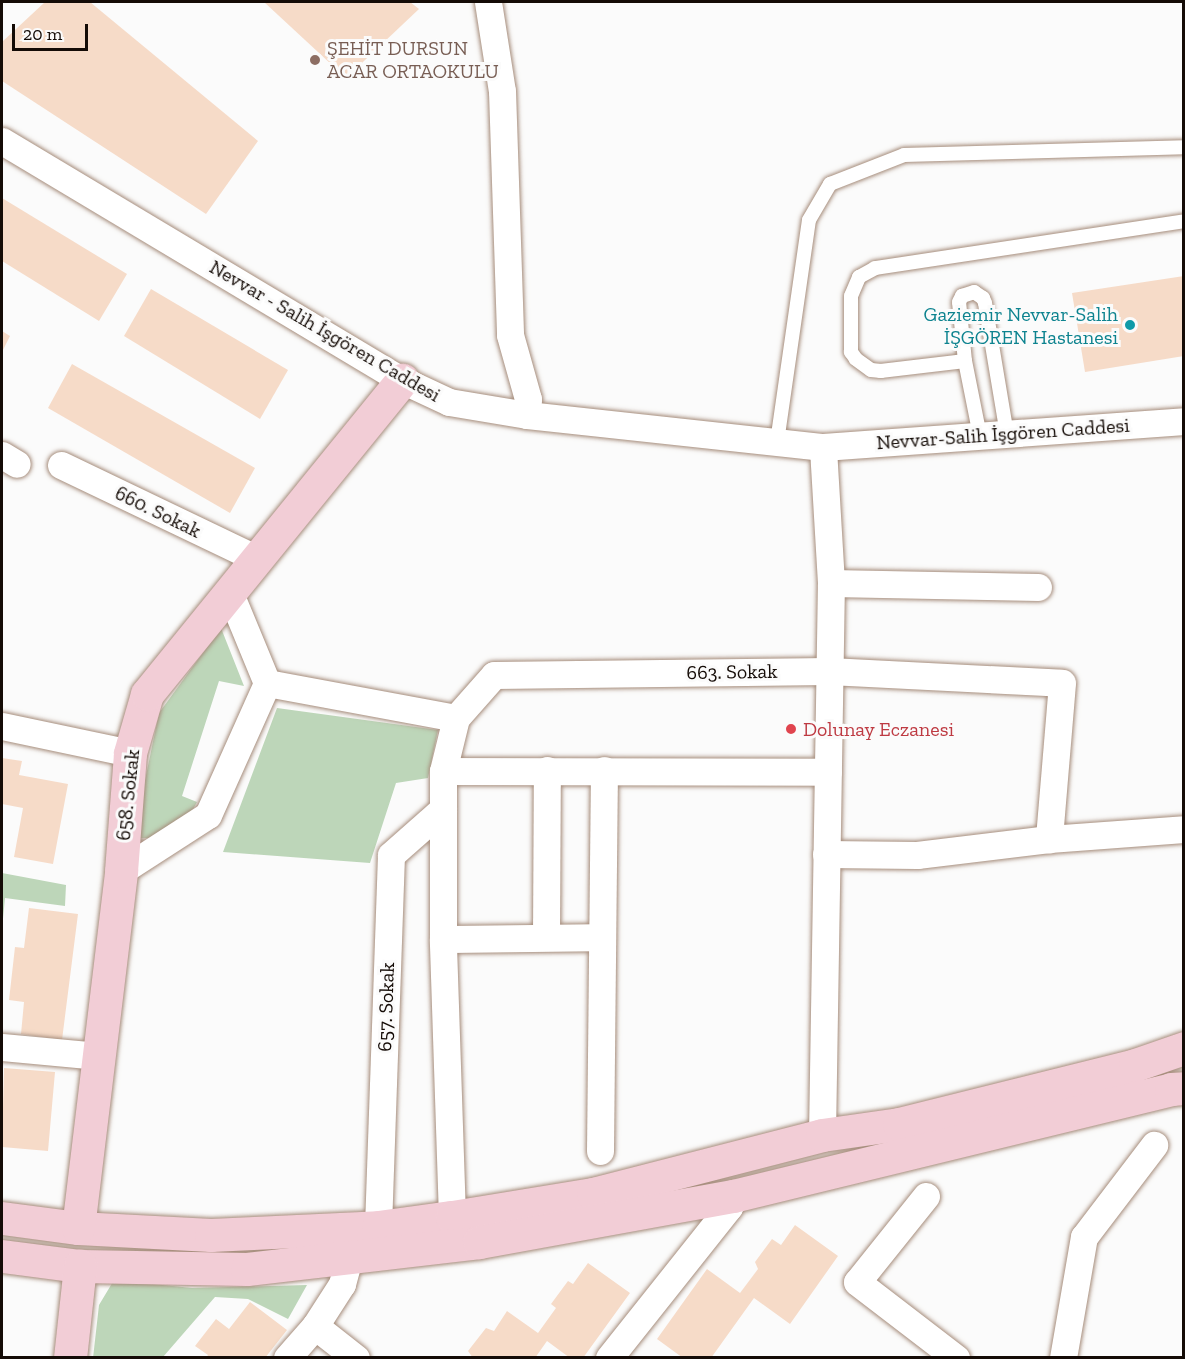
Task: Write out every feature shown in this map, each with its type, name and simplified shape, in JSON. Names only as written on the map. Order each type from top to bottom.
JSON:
[{"type":"street","points":[[488,2],[502,91],[510,335],[528,399],[527,415]]},
{"type":"street","name":"Nevvar - Salih İşgören Caddesi","points":[[2,141],[402,380],[448,402],[527,415],[823,447]]},
{"type":"street","name":"658. Sokak","points":[[78,1227],[121,871],[130,753],[147,694],[255,558],[402,380]]},
{"type":"street","name":"Nevvar-Salih İşgören Caddesi","points":[[823,447],[1184,421]]},
{"type":"street","points":[[822,1135],[831,583],[823,447]]},
{"type":"street","name":"660. Sokak","points":[[61,465],[255,558]]},
{"type":"street","points":[[831,583],[1038,587]]},
{"type":"street","points":[[121,871],[208,815],[267,683],[229,591]]},
{"type":"street","name":"663. Sokak","points":[[456,718],[494,675],[829,671],[1062,683],[1049,839]]},
{"type":"street","points":[[267,683],[456,718],[443,771],[443,939],[452,1217]]},
{"type":"street","points":[[2,726],[130,753]]},
{"type":"street","points":[[546,938],[547,770]]},
{"type":"street","points":[[600,1151],[603,770]]},
{"type":"street","points":[[443,771],[828,772]]},
{"type":"street","name":"657. Sokak","points":[[378,1227],[391,855],[443,809]]},
{"type":"street","points":[[826,854],[917,855],[1049,839],[1184,829]]},
{"type":"street","points":[[443,939],[601,937]]},
{"type":"street","points":[[2,1047],[99,1056]]},
{"type":"street","points":[[2,1218],[78,1227],[211,1235],[378,1227],[452,1217],[593,1194],[822,1135],[899,1124],[1134,1065],[1184,1048]]},
{"type":"street","points":[[2,1256],[80,1266],[247,1269],[479,1242],[733,1196],[1171,1089],[1184,1088]]},
{"type":"street","points":[[1063,1358],[1084,1237],[1154,1145]]},
{"type":"street","points":[[609,1358],[729,1207],[733,1196]]},
{"type":"street","points":[[926,1196],[857,1282],[956,1358]]},
{"type":"street","points":[[287,1358],[315,1326],[342,1284],[349,1257]]},
{"type":"street","points":[[70,1358],[80,1266]]},
{"type":"street","points":[[315,1326],[356,1358]]},
{"type":"lane","points":[[777,442],[809,220],[830,184],[904,156],[1184,147]]},
{"type":"lane","points":[[965,361],[880,371],[862,365],[851,352],[851,296],[858,277],[875,268],[1184,221]]},
{"type":"lane","points":[[980,436],[965,361],[960,302],[962,296],[974,292],[983,298],[985,303],[1006,434]]},
{"type":"green space","points":[[221,628],[244,686],[219,681],[182,796],[197,802],[186,822],[156,838],[133,838],[159,713]]},
{"type":"green space","points":[[277,708],[438,730],[428,778],[396,783],[370,863],[223,852]]},
{"type":"green space","points":[[2,873],[66,885],[65,906],[5,898],[2,929]]},
{"type":"green space","points":[[114,1280],[192,1288],[307,1285],[288,1319],[248,1299],[215,1297],[163,1357],[93,1358],[99,1305]]},
{"type":"building","points":[[45,2],[90,2],[258,141],[206,214],[2,81],[2,42]]},
{"type":"building","name":"ŞEHİT DURSUN ACAR ORTAOKULU","points":[[264,2],[410,2],[419,9],[346,78]]},
{"type":"building","points":[[2,198],[127,274],[99,321],[2,261]]},
{"type":"building","name":"Gaziemir Nevvar-Salih İŞGÖREN Hastanesi","points":[[1184,276],[1184,356],[1085,372],[1072,293]]},
{"type":"building","points":[[151,289],[288,370],[260,419],[124,336]]},
{"type":"building","points":[[2,331],[10,336],[2,352]]},
{"type":"building","points":[[72,364],[255,468],[230,513],[48,408]]},
{"type":"building","points":[[2,758],[22,761],[19,775],[68,784],[53,864],[14,857],[23,808],[2,804]]},
{"type":"building","points":[[29,908],[78,914],[62,1040],[21,1034],[24,1002],[9,1000],[15,947],[24,948]]},
{"type":"building","points":[[4,1068],[55,1072],[48,1151],[2,1147]]},
{"type":"building","points":[[795,1225],[838,1256],[790,1324],[754,1298],[711,1358],[683,1358],[657,1339],[707,1269],[740,1293],[758,1269],[755,1262],[772,1239],[781,1245]]},
{"type":"building","points":[[588,1263],[630,1293],[583,1358],[570,1358],[547,1341],[535,1358],[473,1358],[468,1351],[486,1328],[494,1331],[507,1311],[538,1333],[556,1308],[551,1304],[568,1281],[573,1284]]},
{"type":"building","points":[[250,1302],[287,1330],[265,1358],[206,1358],[208,1355],[195,1346],[216,1319],[229,1329]]},
{"type":"place","name":"ŞEHİT DURSUN ACAR ORTAOKULU","points":[[315,60]]},
{"type":"place","name":"Gaziemir Nevvar-Salih İŞGÖREN Hastanesi","points":[[1130,325]]},
{"type":"place","name":"Dolunay Eczanesi","points":[[791,729]]}]
